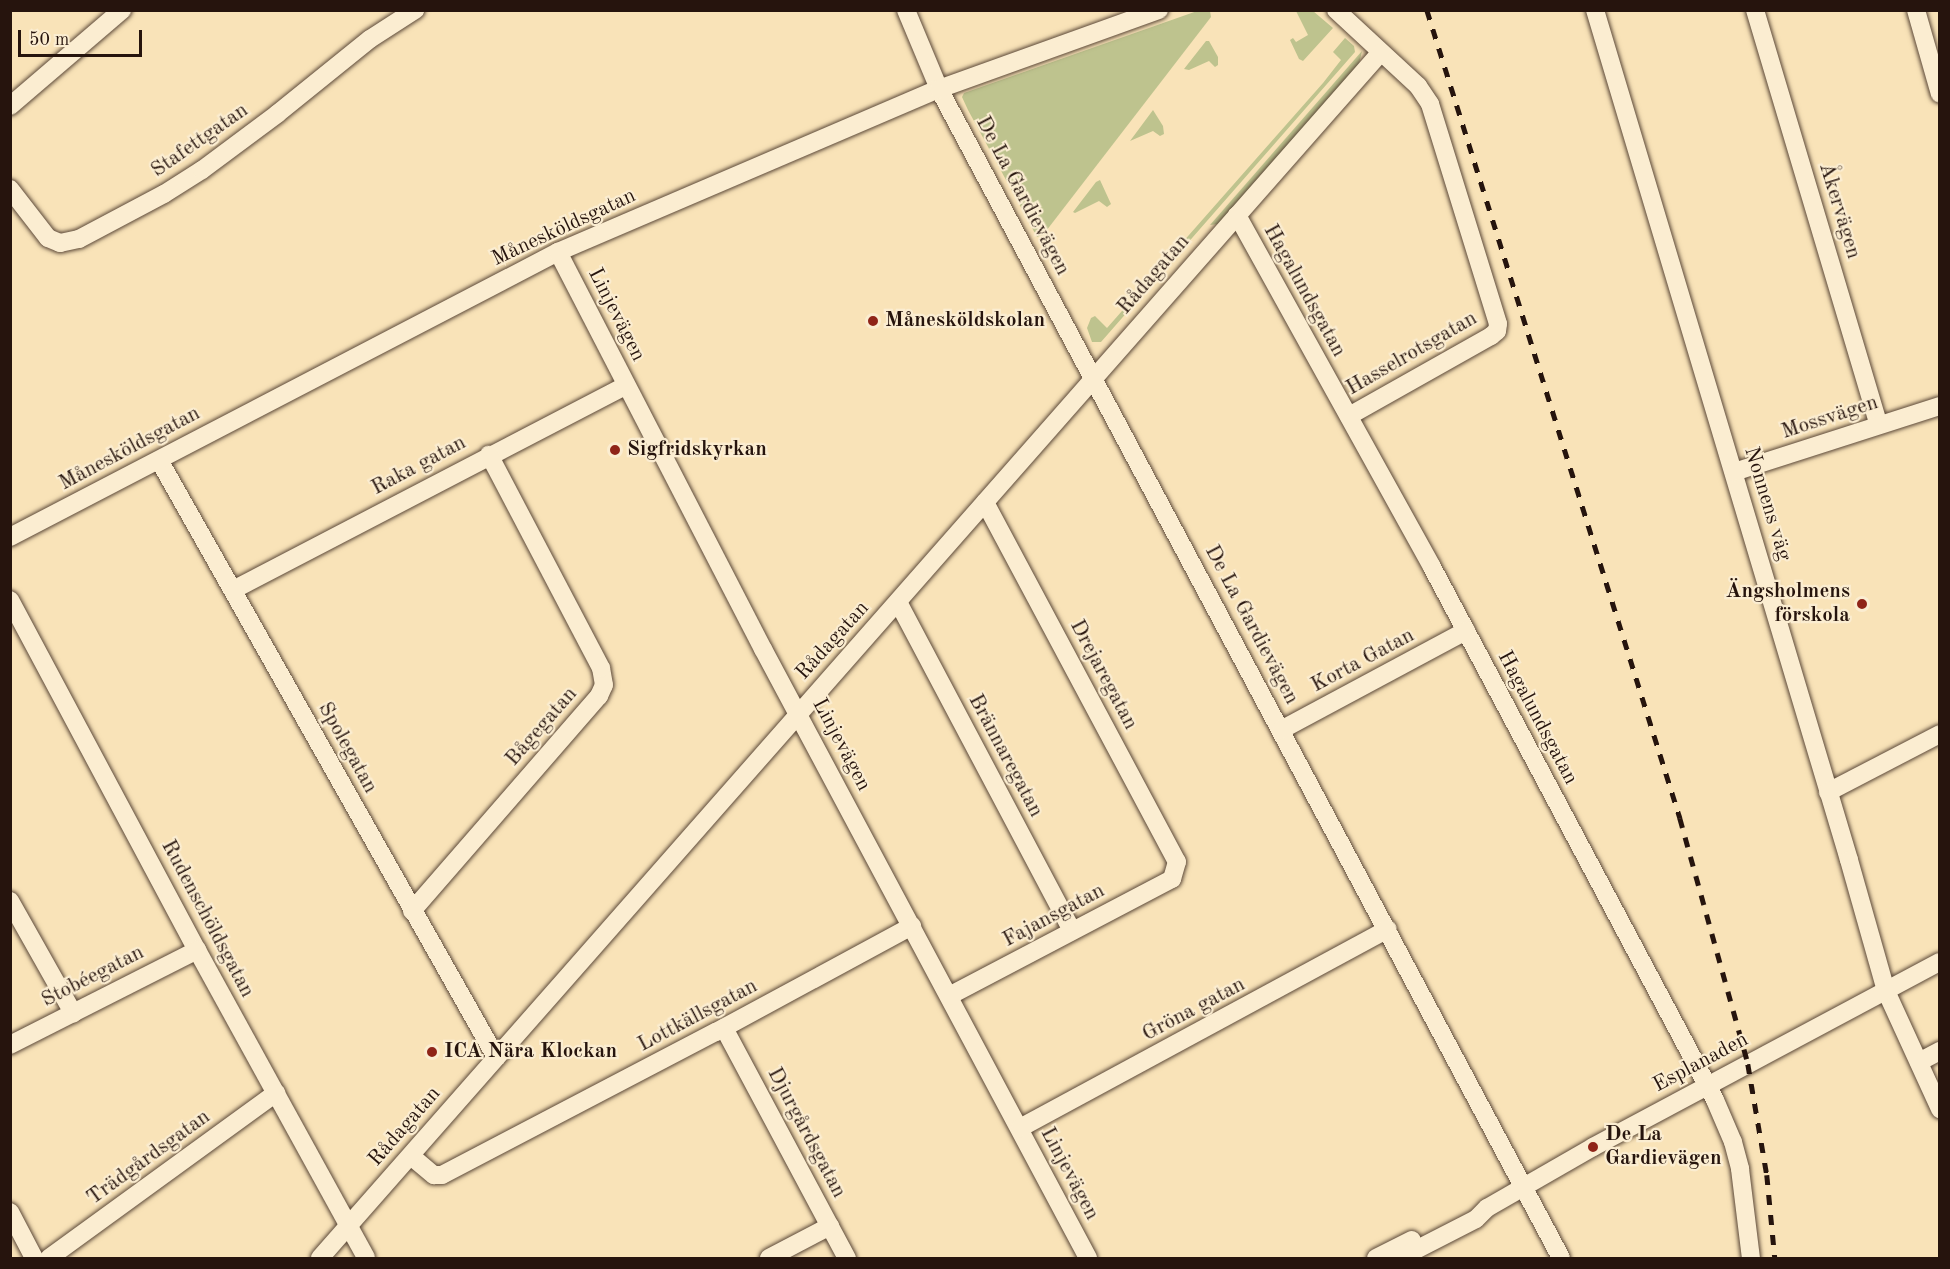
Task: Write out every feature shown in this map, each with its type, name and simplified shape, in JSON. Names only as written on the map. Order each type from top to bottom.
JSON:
[{"type":"street","name":"Stafettgatan","points":[[10,189],[48,238],[60,243],[79,239],[164,194],[202,170],[277,114],[370,39],[414,10]]},
{"type":"street","name":"De La Gardievägen","points":[[906,10],[939,89],[1388,929],[1561,1258]]},
{"type":"street","name":"Månesköldsgatan","points":[[10,537],[558,252],[939,89],[1159,10]]},
{"type":"street","points":[[1336,10],[1380,53]]},
{"type":"street","name":"Nonnens väg","points":[[1595,10],[1734,472],[1886,991],[1940,1109]]},
{"type":"street","name":"Åkervägen","points":[[1755,10],[1879,425]]},
{"type":"street","points":[[1916,10],[1940,94]]},
{"type":"street","points":[[10,105],[119,11]]},
{"type":"street","name":"Rådagatan","points":[[320,1258],[1380,53]]},
{"type":"street","name":"Hasselrotsgatan","points":[[1348,416],[1497,331],[1498,324],[1430,104],[1418,86],[1380,53]]},
{"type":"street","name":"Hagalundsgatan","points":[[1237,215],[1466,631],[1726,1124],[1738,1161],[1751,1258]]},
{"type":"street","name":"Linjevägen","points":[[558,252],[626,385],[1088,1258]]},
{"type":"street","name":"Raka gatan","points":[[233,590],[626,385]]},
{"type":"street","name":"Mossvägen","points":[[1734,472],[1940,406]]},
{"type":"street","name":"Bågegatan","points":[[412,911],[599,696],[604,685],[601,668],[489,455]]},
{"type":"street","name":"Spolegatan","points":[[159,460],[496,1057]]},
{"type":"street","name":"Drejaregatan","points":[[985,502],[1177,862],[1176,871]]},
{"type":"street","name":"Rudenschöldsgatan","points":[[10,600],[197,950],[366,1258]]},
{"type":"street","name":"Brännaregatan","points":[[898,602],[1072,931]]},
{"type":"street","name":"Korta Gatan","points":[[1281,730],[1466,631]]},
{"type":"street","points":[[1828,792],[1940,734]]},
{"type":"street","name":"Fajansgatan","points":[[949,996],[1172,879],[1176,871]]},
{"type":"street","points":[[10,901],[73,1013]]},
{"type":"street","name":"Lottkällsgatan","points":[[411,1156],[434,1175],[442,1175],[724,1028],[912,926]]},
{"type":"street","name":"Gröna gatan","points":[[1020,1128],[1388,929]]},
{"type":"street","name":"Stobéegatan","points":[[10,1045],[197,950]]},
{"type":"street","name":"Esplanaden","points":[[1400,1258],[1476,1219],[1487,1208],[1593,1146],[1940,962]]},
{"type":"street","name":"Djurgårdsgatan","points":[[724,1028],[847,1258]]},
{"type":"street","points":[[1919,1062],[1940,1051]]},
{"type":"street","name":"Trädgårdsgatan","points":[[49,1258],[276,1093]]},
{"type":"street","name":"Esplanaden","points":[[1376,1258],[1471,1209],[1487,1208]]},
{"type":"street","points":[[10,1212],[34,1258]]},
{"type":"street","points":[[769,1258],[830,1226]]},
{"type":"green space","points":[[1200,10],[1210,11],[1211,17],[1043,235],[1037,237],[968,110],[962,97],[964,93]]},
{"type":"green space","points":[[1296,11],[1313,11],[1333,28],[1303,61],[1299,59],[1290,40],[1293,38],[1296,42],[1308,35]]},
{"type":"green space","points":[[1345,38],[1354,46],[1355,52],[1101,342],[1092,342],[1087,328],[1091,318],[1095,316],[1107,328],[1323,83],[1341,60],[1333,52]]},
{"type":"green space","points":[[1206,41],[1209,41],[1218,57],[1218,65],[1215,67],[1209,61],[1189,70],[1184,69]]},
{"type":"green space","points":[[1362,51],[1359,64],[1218,224],[1210,225]]},
{"type":"green space","points":[[1153,110],[1163,126],[1164,134],[1160,136],[1153,131],[1130,141]]},
{"type":"green space","points":[[1100,180],[1111,204],[1107,207],[1099,201],[1073,212],[1096,182]]},
{"type":"railway","points":[[1427,10],[1680,818],[1748,1064],[1767,1175],[1775,1258]]},
{"type":"place","name":"Månesköldskolan","points":[[873,321]]},
{"type":"place","name":"Sigfridskyrkan","points":[[615,450]]},
{"type":"place","name":"Ängsholmens förskola","points":[[1862,604]]},
{"type":"place","name":"ICA Nära Klockan","points":[[432,1052]]},
{"type":"place","name":"De La Gardievägen","points":[[1593,1147]]}]
